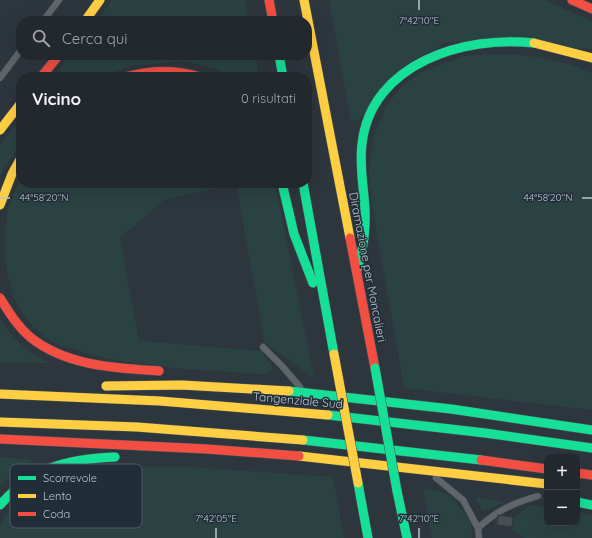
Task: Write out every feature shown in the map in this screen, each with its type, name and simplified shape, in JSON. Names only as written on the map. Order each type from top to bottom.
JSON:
[{"type":"highway","points":[[89,16],[100,0]]},
{"type":"highway","points":[[269,0],[272,16]]},
{"type":"highway","name":"Diramazione per Moncalieri","points":[[304,0],[307,16]]},
{"type":"highway","points":[[572,0],[592,9]]},
{"type":"highway","name":"Diramazione per Moncalieri","points":[[312,41],[357,270],[406,534]]},
{"type":"highway","points":[[357,270],[364,246],[365,228],[361,174],[363,134],[377,101],[399,76],[433,56],[454,49],[487,42],[524,42],[549,45],[592,58]]},
{"type":"highway","points":[[45,72],[55,60]]},
{"type":"highway","points":[[280,60],[282,72]]},
{"type":"highway","points":[[146,72],[155,70],[178,72]]},
{"type":"highway","points":[[0,130],[16,109]]},
{"type":"highway","points":[[0,205],[16,167]]},
{"type":"highway","points":[[283,188],[291,227],[300,254],[326,308]]},
{"type":"highway","points":[[304,188],[368,538]]},
{"type":"highway","points":[[0,298],[15,322],[27,335],[44,348],[60,356],[102,366],[166,372]]},
{"type":"highway","points":[[192,376],[232,387]]},
{"type":"highway","points":[[93,387],[136,384],[232,387],[305,393],[371,399],[528,419],[592,430]]},
{"type":"highway","points":[[17,394],[79,388]]},
{"type":"highway","name":"Tangenziale Sud","points":[[0,394],[198,403],[306,412],[415,423],[592,448]]},
{"type":"highway","points":[[528,419],[578,418]]},
{"type":"highway","points":[[0,422],[201,431],[425,452],[544,468]]},
{"type":"highway","points":[[0,439],[207,449],[322,458],[544,484]]},
{"type":"highway","points":[[147,456],[178,454],[207,449]]},
{"type":"highway","points":[[56,464],[91,457],[127,456]]},
{"type":"highway","points":[[580,474],[592,476]]},
{"type":"highway","points":[[475,476],[542,497]]},
{"type":"highway","points":[[0,505],[10,494]]},
{"type":"highway","points":[[580,503],[592,505]]},
{"type":"highway","points":[[406,534],[411,538]]},
{"type":"lane","points":[[47,16],[59,0]]},
{"type":"lane","points":[[0,78],[16,57]]},
{"type":"lane","points":[[263,347],[282,366],[305,393]]},
{"type":"lane","points":[[426,469],[463,500],[478,528],[479,538]]},
{"type":"lane","points":[[478,528],[495,513],[522,501],[542,497]]},
{"type":"green space","points":[[112,0],[245,0],[248,16],[101,16]]},
{"type":"green space","points":[[329,0],[544,0],[592,21],[592,49],[444,42],[359,120],[351,121]]},
{"type":"green space","points":[[495,54],[520,55],[556,61],[592,73],[592,410],[404,388],[372,204],[369,170],[374,136],[385,109],[400,88],[420,73],[464,56]]},
{"type":"green space","points":[[66,60],[256,60],[258,72],[221,72],[216,69],[183,61],[131,66],[114,72],[57,72]]},
{"type":"green space","points":[[16,124],[16,150],[0,176],[0,145]]},
{"type":"green space","points":[[17,188],[218,188],[164,200],[120,238],[139,341],[262,351],[273,369],[267,375],[146,365],[99,356],[53,342],[37,331],[25,317],[16,301],[10,284],[6,265],[5,247],[8,209]]},
{"type":"green space","points":[[237,188],[276,188],[314,378],[265,343]]},
{"type":"green space","points":[[0,319],[9,332],[21,344],[48,362],[0,363]]},
{"type":"green space","points":[[0,457],[30,459],[32,461],[28,464],[10,464],[10,477],[0,486]]},
{"type":"green space","points":[[142,466],[190,467],[333,477],[344,538],[0,538],[0,525],[10,510],[10,528],[142,528]]},
{"type":"green space","points":[[423,489],[442,492],[451,496],[471,522],[472,538],[432,538]]},
{"type":"green space","points":[[475,497],[506,502],[483,511]]},
{"type":"green space","points":[[530,505],[544,507],[544,526],[580,526],[580,513],[592,515],[592,538],[525,538],[511,530],[512,520]]},
{"type":"building","points":[[498,515],[513,517],[512,527],[497,525]]},
{"type":"traffic: fast","points":[[357,270],[365,225],[361,169],[362,144],[369,116],[383,93],[402,74],[426,60],[452,50],[479,44],[507,42],[534,43]]},
{"type":"traffic: fast","points":[[280,60],[282,72]]},
{"type":"traffic: fast","points":[[283,188],[294,234],[313,283]]},
{"type":"traffic: fast","points":[[304,188],[334,354]]},
{"type":"traffic: fast","points":[[375,368],[397,491]]},
{"type":"traffic: fast","points":[[289,391],[451,409],[592,430]]},
{"type":"traffic: fast","points":[[328,415],[485,433],[592,448]]},
{"type":"traffic: fast","points":[[303,440],[481,460]]},
{"type":"traffic: fast","points":[[63,464],[81,460],[115,457]]},
{"type":"traffic: fast","points":[[358,483],[368,538]]},
{"type":"traffic: fast","points":[[397,491],[407,538]]},
{"type":"traffic: fast","points":[[0,505],[10,495]]},
{"type":"traffic: fast","points":[[580,503],[592,505]]},
{"type":"traffic: slow","points":[[89,16],[100,0]]},
{"type":"traffic: slow","points":[[304,0],[307,16]]},
{"type":"traffic: slow","points":[[312,41],[350,238]]},
{"type":"traffic: slow","points":[[534,43],[592,58]]},
{"type":"traffic: slow","points":[[0,130],[16,109]]},
{"type":"traffic: slow","points":[[0,205],[16,167]]},
{"type":"traffic: slow","points":[[334,354],[358,483]]},
{"type":"traffic: slow","points":[[106,386],[182,385],[289,391]]},
{"type":"traffic: slow","points":[[0,394],[160,401],[328,415]]},
{"type":"traffic: slow","points":[[0,422],[137,427],[303,440]]},
{"type":"traffic: slow","points":[[299,456],[544,484]]},
{"type":"traffic: jam","points":[[269,0],[272,16]]},
{"type":"traffic: jam","points":[[572,0],[592,9]]},
{"type":"traffic: jam","points":[[45,72],[55,60]]},
{"type":"traffic: jam","points":[[153,72],[172,72]]},
{"type":"traffic: jam","points":[[350,238],[375,368]]},
{"type":"traffic: jam","points":[[0,298],[25,333],[44,347],[59,354],[75,360],[108,367],[159,371]]},
{"type":"traffic: jam","points":[[0,439],[207,449],[299,456]]},
{"type":"traffic: jam","points":[[481,460],[544,469]]},
{"type":"traffic: jam","points":[[580,473],[592,475]]}]
